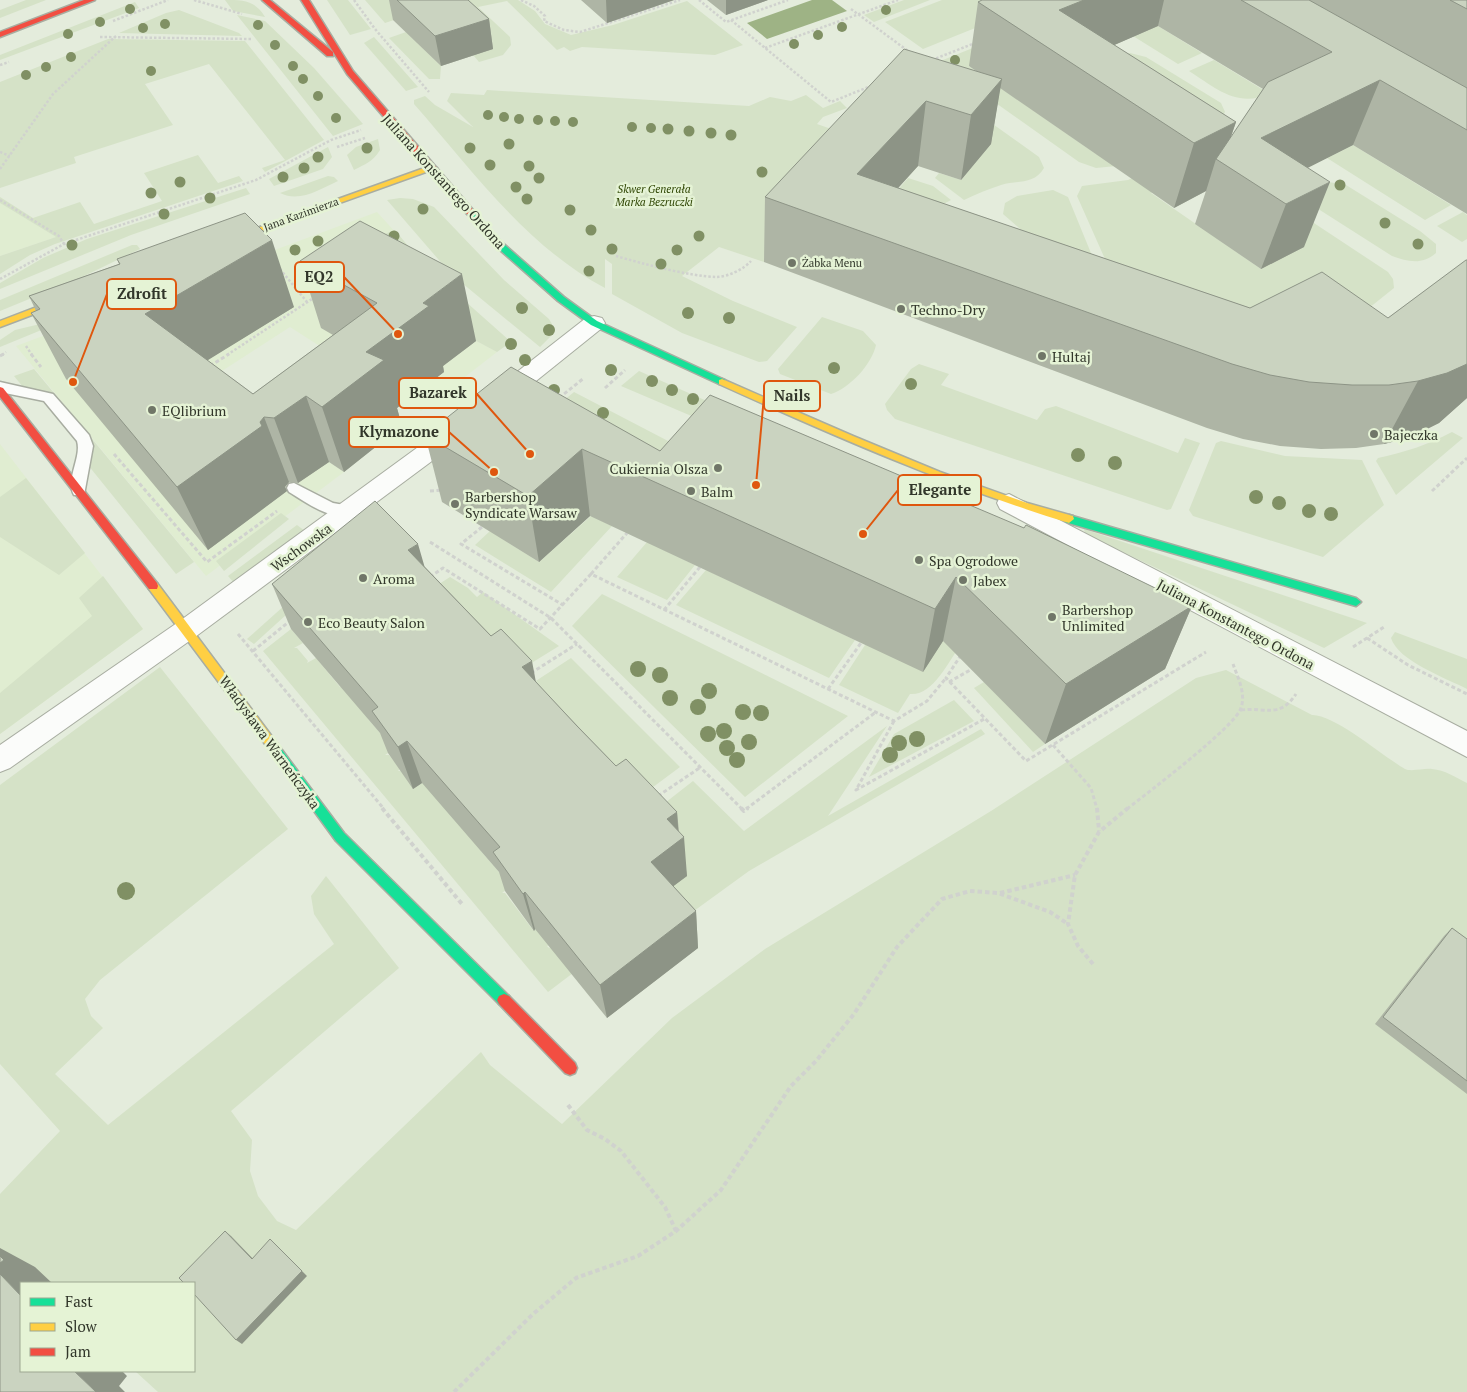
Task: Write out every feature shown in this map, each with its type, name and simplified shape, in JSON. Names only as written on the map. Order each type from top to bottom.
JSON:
[{"type":"street","points":[[0,35],[91,0]]},
{"type":"street","name":"Juliana Konstantego Ordona","points":[[266,0],[350,72]]},
{"type":"street","name":"Juliana Konstantego Ordona","points":[[305,0],[350,72],[395,127],[433,168],[495,241],[561,299],[594,323],[837,434],[1005,501],[1356,602]]},
{"type":"street","name":"Jana Kazimierza","points":[[211,246],[433,168]]},
{"type":"street","points":[[0,324],[81,293]]},
{"type":"street","name":"Wschowska","points":[[0,760],[186,630],[350,511],[538,369],[594,323]]},
{"type":"street","name":"Władysława Warneńczyka","points":[[0,389],[204,652],[340,837],[460,955],[570,1068]]},
{"type":"street","name":"Juliana Konstantego Ordona","points":[[1005,501],[1467,745]]},
{"type":"lane","points":[[0,389],[48,397],[84,439],[86,446],[80,466],[79,492]]},
{"type":"lane","points":[[301,493],[328,508],[340,512],[350,511]]},
{"type":"lane","points":[[301,493],[322,515],[325,529]]},
{"type":"path","points":[[354,0],[375,29],[429,92]]},
{"type":"path","points":[[521,0],[534,6],[545,16],[544,21],[562,31],[573,34],[586,32],[680,0]]},
{"type":"path","points":[[699,0],[726,22],[788,0]]},
{"type":"path","points":[[765,48],[898,0]]},
{"type":"path","points":[[851,10],[910,52]]},
{"type":"path","points":[[731,20],[831,102],[880,82]]},
{"type":"path","points":[[0,169],[53,94],[82,64],[116,36]]},
{"type":"path","points":[[100,37],[251,39]]},
{"type":"path","points":[[925,63],[977,43]]},
{"type":"path","points":[[337,148],[373,135]]},
{"type":"path","points":[[0,279],[64,244],[256,180],[331,140]]},
{"type":"path","points":[[0,152],[10,156]]},
{"type":"path","points":[[0,200],[59,236],[64,244]]},
{"type":"path","points":[[616,256],[643,264],[718,277],[745,268],[751,261]]},
{"type":"path","points":[[278,266],[307,302]]},
{"type":"path","points":[[203,371],[322,292]]},
{"type":"path","points":[[23,341],[44,371]]},
{"type":"path","points":[[0,356],[10,350]]},
{"type":"path","points":[[605,388],[629,366]]},
{"type":"path","points":[[554,403],[584,378]]},
{"type":"path","points":[[111,451],[207,562],[301,493]]},
{"type":"path","points":[[1432,491],[1467,458]]},
{"type":"path","points":[[423,496],[429,491],[446,490]]},
{"type":"path","points":[[482,527],[461,544],[563,605]]},
{"type":"path","points":[[424,581],[443,568],[540,629],[627,533]]},
{"type":"path","points":[[430,542],[551,618],[744,811],[876,712]]},
{"type":"path","points":[[664,610],[700,567]]},
{"type":"path","points":[[591,574],[894,721]]},
{"type":"path","points":[[252,651],[296,615]]},
{"type":"path","points":[[1351,648],[1384,628]]},
{"type":"path","points":[[236,632],[466,909]]},
{"type":"path","points":[[1367,638],[1408,665],[1467,694]]},
{"type":"path","points":[[828,689],[861,643]]},
{"type":"path","points":[[527,676],[577,644]]},
{"type":"path","points":[[966,647],[947,680],[927,701],[894,721],[856,790],[986,718]]},
{"type":"path","points":[[947,680],[1026,761],[1206,652]]},
{"type":"path","points":[[1068,924],[1075,875],[1099,832],[1219,734],[1241,710],[1243,694],[1233,664]]},
{"type":"path","points":[[947,680],[972,669]]},
{"type":"path","points":[[1241,710],[1251,708],[1277,710],[1286,707],[1296,694]]},
{"type":"path","points":[[1053,745],[1091,788],[1096,802],[1099,832]]},
{"type":"path","points":[[655,798],[701,767]]},
{"type":"path","points":[[998,893],[1075,875]]},
{"type":"path","points":[[454,1392],[468,1376],[533,1314],[576,1278],[638,1256],[676,1231],[721,1190],[791,1086],[816,1061],[854,1014],[897,947],[942,899],[970,890],[998,893],[1050,912],[1068,924],[1078,946],[1092,964]]},
{"type":"path","points":[[570,1068],[561,1087],[563,1097],[576,1118],[587,1130],[621,1150],[665,1207],[676,1231]]},
{"type":"shaded area","points":[[812,0],[832,0],[847,11],[767,39],[747,23]]},
{"type":"shaded area","points":[[0,203],[56,237],[0,256]]},
{"type":"shaded area","points":[[377,212],[408,246],[377,288],[497,352],[421,411],[290,327],[208,380],[344,472],[206,576],[16,346]]},
{"type":"shaded area","points":[[0,444],[143,629],[0,734]]},
{"type":"green space","points":[[26,0],[46,0],[0,18],[0,10]]},
{"type":"green space","points":[[225,0],[237,0],[253,4],[265,17],[233,11]]},
{"type":"green space","points":[[327,0],[348,0],[371,29],[350,35]]},
{"type":"green space","points":[[365,0],[518,0],[535,11],[545,24],[571,35],[613,25],[687,1],[743,45],[715,55],[582,47],[570,51],[564,47],[557,50],[507,1],[478,7],[510,37],[511,45],[503,55],[479,62],[433,7],[385,23]]},
{"type":"green space","points":[[904,0],[930,0],[874,22],[864,15]]},
{"type":"green space","points":[[942,0],[989,0],[1010,14],[923,49],[885,22]]},
{"type":"green space","points":[[135,2],[139,8],[0,60],[0,55]]},
{"type":"green space","points":[[179,10],[239,33],[242,36],[119,33],[166,13]]},
{"type":"green space","points":[[237,15],[265,21],[314,68],[363,124],[333,136]]},
{"type":"green space","points":[[1027,26],[969,66],[1096,154],[1113,147],[1116,166],[1096,168],[1079,162],[938,62]]},
{"type":"green space","points":[[1158,26],[1202,53],[1178,64],[1133,36]]},
{"type":"green space","points":[[406,32],[441,66],[440,79],[429,79],[389,38]]},
{"type":"green space","points":[[374,37],[418,87],[406,91],[364,43]]},
{"type":"green space","points":[[108,39],[245,41],[324,140],[265,172],[262,168],[285,160],[209,64],[145,84],[173,125],[74,157],[76,163],[0,188],[0,82]]},
{"type":"green space","points":[[1130,53],[1146,57],[1221,103],[1225,112],[1222,118],[1123,54]]},
{"type":"green space","points":[[1214,60],[1270,94],[1247,99],[1237,97],[1227,94],[1189,71]]},
{"type":"green space","name":"Skwer Generała Marka Bezruczki","points":[[941,87],[1039,157],[1044,168],[1030,180],[1001,185],[964,200],[935,178],[939,173],[961,180],[990,144],[897,114],[764,262],[719,247],[682,276],[733,301],[797,327],[767,361],[759,362],[682,333],[612,294],[612,264],[605,259],[605,288],[576,271],[525,229],[479,180],[414,104],[414,100],[425,96],[435,105],[473,127],[447,101],[451,93],[484,95],[487,90],[749,106],[770,97],[791,101],[806,95],[823,108],[840,101],[847,108],[823,117],[817,124],[837,131]]},
{"type":"green space","points":[[378,139],[380,150],[375,157],[354,170],[347,155],[356,147]]},
{"type":"green space","points":[[1199,145],[1220,159],[1151,193],[1261,269],[1264,190],[1388,272],[1393,279],[1394,288],[1324,344],[1121,295],[1077,196],[1082,186],[1128,180]]},
{"type":"green space","points":[[1353,145],[1451,205],[1425,220],[1327,158]]},
{"type":"green space","points":[[328,147],[332,157],[323,169],[274,186],[269,179]]},
{"type":"green space","points":[[198,155],[218,183],[239,176],[243,181],[55,244],[30,255],[0,274],[0,256],[56,237],[0,203],[0,197],[33,218],[80,202],[94,224],[162,201],[144,173]]},
{"type":"green space","points":[[328,176],[334,177],[338,181],[302,196],[287,196],[280,193]]},
{"type":"green space","points":[[908,178],[933,186],[951,200],[925,214],[888,201]]},
{"type":"green space","points":[[1323,181],[1346,185],[1420,231],[1436,244],[1436,253],[1421,261],[1404,260],[1392,256],[1312,205]]},
{"type":"green space","points":[[246,188],[250,194],[131,235],[0,289],[0,283],[43,258],[87,239]]},
{"type":"green space","points":[[1053,190],[1068,197],[1093,258],[1082,283],[1003,214],[1005,203],[1017,196]]},
{"type":"green space","points":[[413,199],[434,207],[504,280],[549,319],[554,333],[540,347],[451,274],[387,200]]},
{"type":"green space","points":[[1463,212],[1467,215],[1467,239],[1462,242],[1437,226]]},
{"type":"green space","points":[[395,230],[421,262],[511,342],[497,352],[377,288],[366,241]]},
{"type":"green space","points":[[132,245],[137,245],[140,249],[78,279],[0,311],[0,300]]},
{"type":"green space","points":[[78,315],[0,347],[0,340],[15,330]]},
{"type":"green space","points":[[822,317],[863,331],[876,345],[870,360],[853,381],[831,394],[780,374],[778,369]]},
{"type":"green space","points":[[919,364],[949,374],[941,385],[1037,420],[1045,409],[1056,406],[1178,453],[1185,438],[1200,443],[1171,509],[1167,510],[895,419],[887,410],[885,404],[911,369]]},
{"type":"green space","points":[[34,369],[59,399],[23,387],[14,376]]},
{"type":"green space","points":[[639,371],[743,417],[729,432],[621,386]]},
{"type":"green space","points":[[574,392],[670,442],[629,481],[535,424]]},
{"type":"green space","points":[[1452,432],[1463,438],[1396,495],[1376,461],[1378,458],[1416,448]]},
{"type":"green space","points":[[88,434],[194,562],[176,574],[88,465]]},
{"type":"green space","points":[[1221,441],[1285,456],[1362,460],[1384,505],[1323,557],[1193,516],[1189,510],[1216,443]]},
{"type":"green space","points":[[26,478],[85,553],[59,575],[0,537],[0,497]]},
{"type":"green space","points":[[281,513],[289,519],[224,571],[216,561]]},
{"type":"green space","points":[[591,516],[612,526],[551,592],[475,545],[490,531],[539,562]]},
{"type":"green space","points":[[297,525],[305,531],[235,584],[228,576]]},
{"type":"green space","points":[[1084,529],[1367,623],[1324,648],[1085,534]]},
{"type":"green space","points":[[647,542],[695,565],[667,600],[617,577]]},
{"type":"green space","points":[[706,570],[855,640],[829,678],[676,605]]},
{"type":"green space","points":[[323,571],[330,575],[254,644],[247,639]]},
{"type":"green space","points":[[103,576],[143,629],[0,734],[0,693],[92,616],[79,598]]},
{"type":"green space","points":[[450,577],[468,588],[477,597],[483,592],[559,646],[512,675],[368,719],[394,749],[385,755],[389,755],[400,769],[398,771],[402,771],[413,788],[422,783],[525,688],[571,658],[680,767],[633,802],[481,851],[511,886],[502,893],[505,893],[533,930],[536,929],[550,945],[547,946],[549,948],[559,942],[647,817],[693,781],[744,831],[887,726],[828,816],[981,729],[985,734],[749,871],[676,924],[602,951],[548,992],[263,651],[291,629],[303,643],[294,648],[297,648],[308,661],[307,663],[316,658],[340,687],[373,667],[422,595]]},
{"type":"green space","points":[[602,594],[848,716],[745,797],[572,626]]},
{"type":"green space","points":[[1395,632],[1467,659],[1467,689],[1424,668],[1403,654],[1395,646],[1391,638]]},
{"type":"green space","points":[[945,638],[960,646],[933,684],[926,690],[910,694],[898,713],[839,685],[865,645]]},
{"type":"green space","points":[[160,667],[288,829],[100,980],[85,999],[91,1016],[103,1028],[55,1074],[108,1125],[334,944],[314,914],[311,896],[326,876],[399,968],[231,1111],[252,1140],[250,1171],[258,1196],[277,1221],[296,1230],[481,1052],[490,1065],[562,1124],[672,1018],[765,949],[991,811],[1196,678],[1226,670],[1312,715],[1333,721],[1346,728],[1405,769],[1437,770],[1467,783],[1467,1392],[158,1392],[136,1372],[195,1372],[195,1282],[20,1282],[0,1311],[0,1194],[60,1131],[0,1064],[0,785]]},
{"type":"green space","points":[[984,682],[1045,744],[1033,752],[974,688]]},
{"type":"green space","points":[[954,700],[974,721],[869,777],[894,734]]},
{"type":"building","points":[[397,0],[468,0],[489,19],[435,36]]},
{"type":"building","points":[[982,0],[1084,0],[1059,10],[1236,122],[1194,143],[978,2]]},
{"type":"building","points":[[1241,0],[1309,0],[1467,88],[1467,130],[1380,80],[1261,138],[1330,182],[1286,204],[1216,159],[1268,82],[1332,52]]},
{"type":"building","points":[[1450,0],[1467,0],[1467,9]]},
{"type":"building","points":[[904,49],[1002,79],[971,115],[926,101],[857,174],[1250,308],[1322,272],[1388,318],[1467,260],[1467,364],[1447,373],[1418,381],[1389,385],[1309,382],[1270,375],[1232,364],[765,197]]},
{"type":"building","points":[[245,213],[272,240],[145,314],[253,394],[377,303],[300,261],[360,221],[462,274],[423,303],[429,306],[366,352],[384,360],[322,407],[306,396],[274,418],[264,417],[260,422],[262,426],[177,487],[31,313],[40,309],[29,296],[120,264],[117,259]]},
{"type":"building","points":[[511,367],[660,451],[710,395],[1024,528],[1026,525],[1192,606],[1066,684],[956,577],[935,609],[582,449],[528,496],[425,435]]},
{"type":"building","points":[[375,501],[418,544],[408,550],[491,636],[501,629],[532,661],[522,667],[577,726],[616,766],[626,759],[677,812],[667,819],[684,837],[651,862],[696,911],[600,985],[525,892],[523,894],[493,852],[500,847],[407,741],[398,747],[372,711],[378,707],[272,584]]},
{"type":"building","points":[[1452,928],[1467,939],[1467,1081],[1383,1017]]},
{"type":"building","points":[[225,1231],[252,1259],[270,1239],[302,1271],[236,1340],[195,1295],[195,1282],[183,1282],[179,1278]]},
{"type":"building","points":[[0,1274],[20,1295],[20,1372],[75,1372],[96,1392],[0,1392]]},
{"type":"traffic: fast","points":[[470,212],[495,241],[561,299],[594,323],[722,382]]},
{"type":"traffic: fast","points":[[1069,519],[1356,602]]},
{"type":"traffic: fast","points":[[272,745],[340,837],[504,1000]]},
{"type":"traffic: slow","points":[[225,241],[433,168]]},
{"type":"traffic: slow","points":[[0,324],[71,297]]},
{"type":"traffic: slow","points":[[722,382],[850,439],[936,474],[1069,519]]},
{"type":"traffic: slow","points":[[153,586],[272,745]]},
{"type":"traffic: jam","points":[[0,35],[91,0]]},
{"type":"traffic: jam","points":[[266,0],[330,54]]},
{"type":"traffic: jam","points":[[305,0],[350,72],[470,212]]},
{"type":"traffic: jam","points":[[0,390],[153,586]]},
{"type":"traffic: jam","points":[[504,1000],[570,1068]]},
{"type":"place","name":"Żabka Menu","points":[[792,263]]},
{"type":"place","name":"Techno-Dry","points":[[901,309]]},
{"type":"place","name":"EQ2","points":[[398,334]]},
{"type":"place","name":"Hultaj","points":[[1042,356]]},
{"type":"place","name":"Zdrofit","points":[[73,382]]},
{"type":"place","name":"EQlibrium","points":[[152,410]]},
{"type":"place","name":"Bajeczka","points":[[1374,434]]},
{"type":"place","name":"Bazarek","points":[[530,454]]},
{"type":"place","name":"Cukiernia Olsza","points":[[718,468]]},
{"type":"place","name":"Klymazone","points":[[494,472]]},
{"type":"place","name":"Nails","points":[[756,485]]},
{"type":"place","name":"Balm","points":[[691,491]]},
{"type":"place","name":"Barbershop Syndicate Warsaw","points":[[455,504]]},
{"type":"place","name":"Elegante","points":[[863,534]]},
{"type":"place","name":"Spa Ogrodowe","points":[[919,560]]},
{"type":"place","name":"Aroma","points":[[363,578]]},
{"type":"place","name":"Jabex","points":[[963,580]]},
{"type":"place","name":"Barbershop Unlimited","points":[[1052,617]]},
{"type":"place","name":"Eco Beauty Salon","points":[[308,622]]}]
